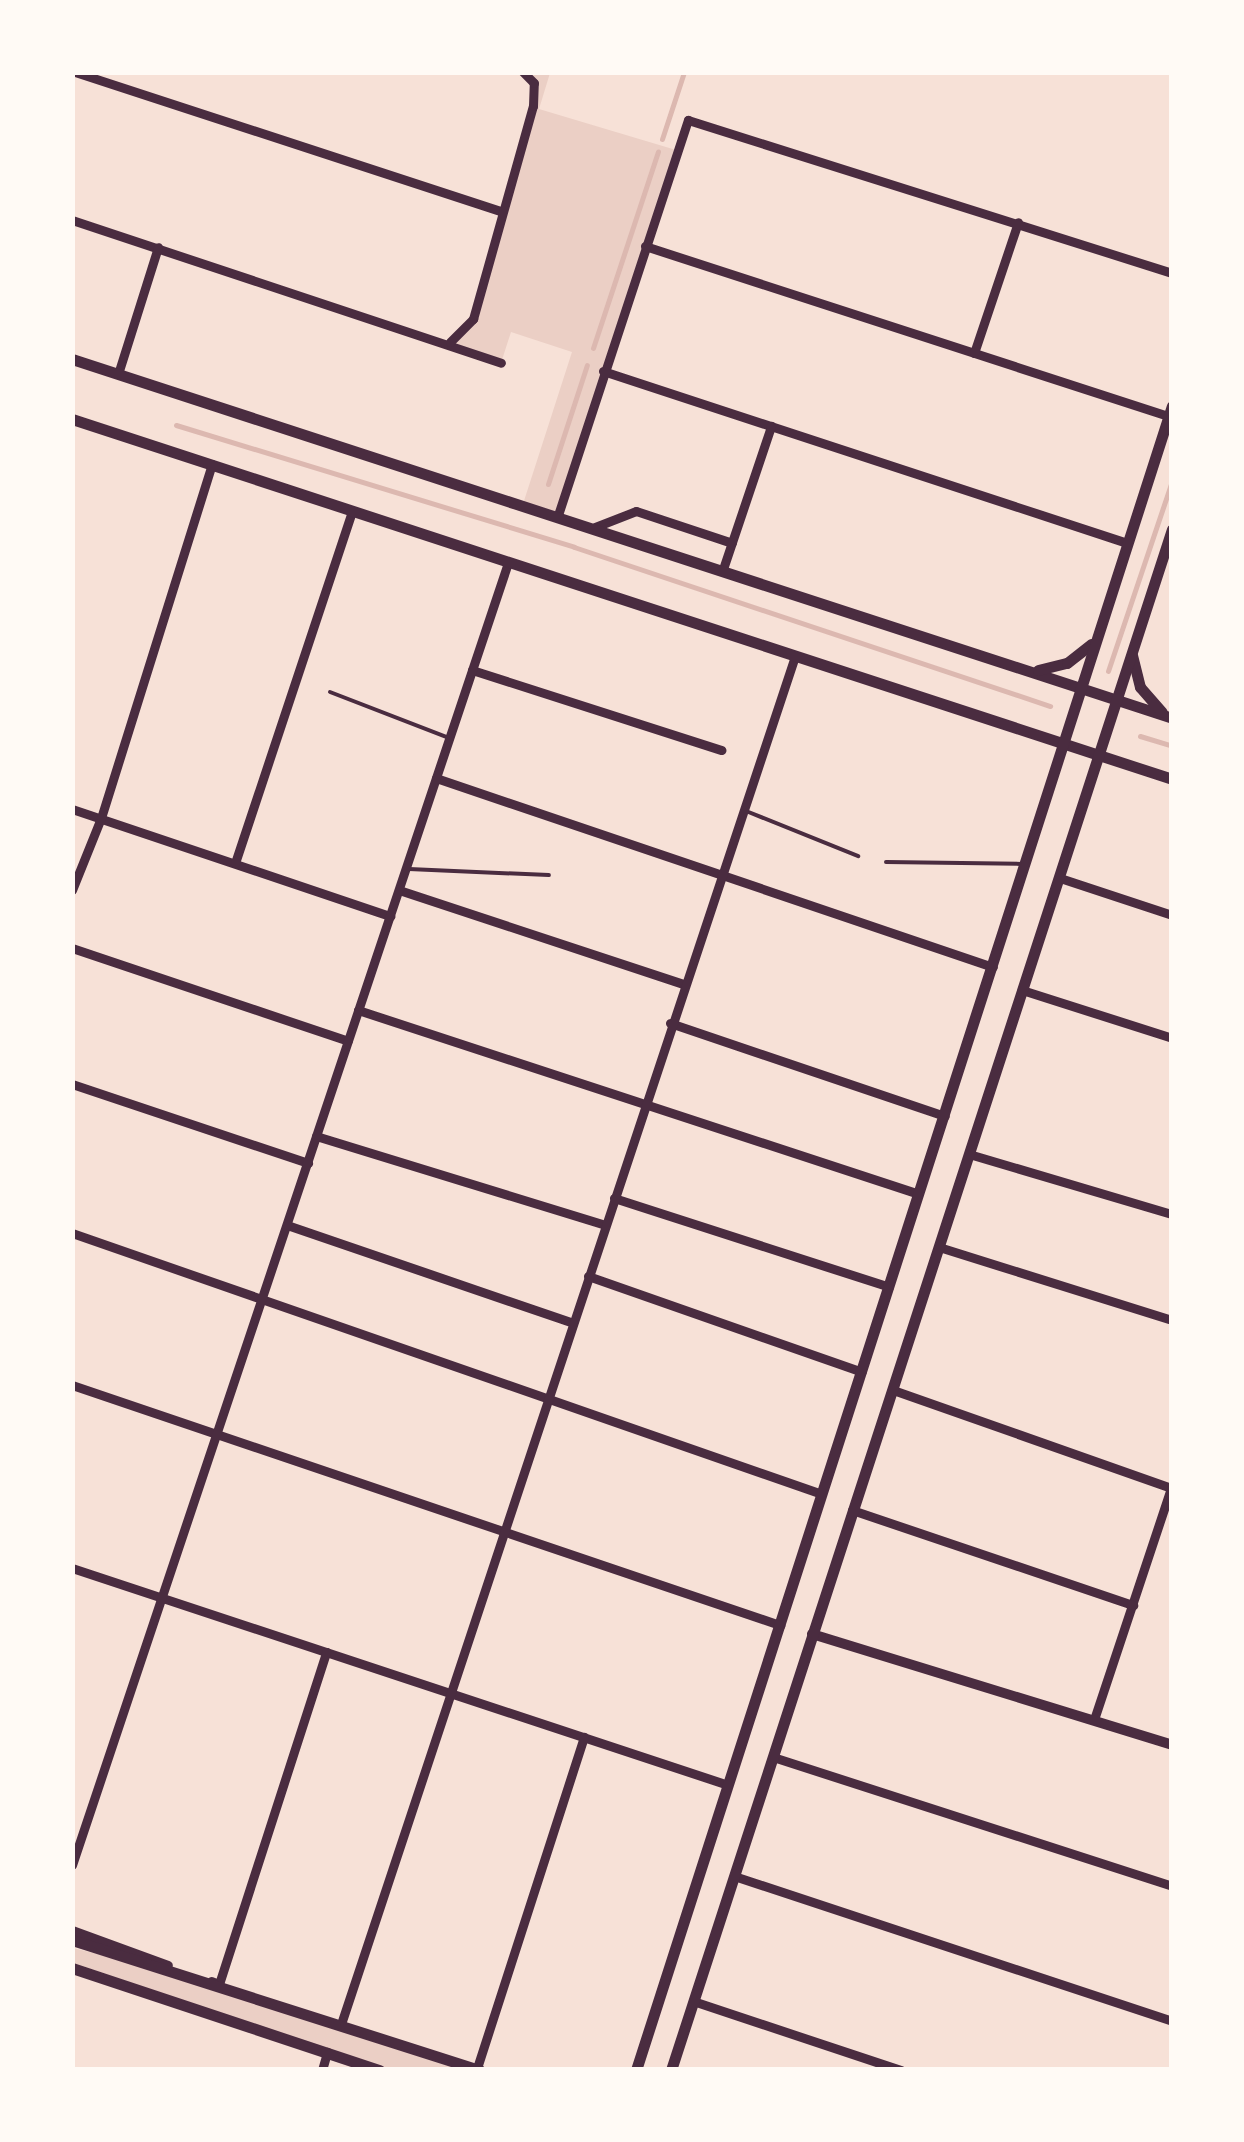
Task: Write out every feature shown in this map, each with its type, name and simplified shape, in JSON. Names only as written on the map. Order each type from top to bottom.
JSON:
[{"type":"main road","points":[[72,359],[1030,670],[1079,694],[1116,699],[1169,717]]},
{"type":"main road","points":[[636,2070],[1170,411]]},
{"type":"main road","points":[[72,419],[795,656],[1067,738],[1172,779]]},
{"type":"main road","points":[[671,2070],[1172,529]]},
{"type":"main road","points":[[1030,670],[1067,663],[1094,641]]},
{"type":"main road","points":[[1131,651],[1140,687],[1169,717]]},
{"type":"main road","points":[[72,1940],[478,2069]]},
{"type":"main road","points":[[72,1968],[379,2070]]},
{"type":"street","points":[[75,72],[500,211]]},
{"type":"street","points":[[450,342],[472,319],[534,83],[523,72]]},
{"type":"street","points":[[558,515],[683,127],[694,118],[1172,273]]},
{"type":"street","points":[[72,220],[450,342],[500,363]]},
{"type":"street","points":[[974,353],[1018,222]]},
{"type":"street","points":[[645,246],[974,353],[1170,411]]},
{"type":"street","points":[[118,374],[158,247]]},
{"type":"street","points":[[603,372],[1127,543]]},
{"type":"street","points":[[723,570],[771,426]]},
{"type":"street","points":[[72,890],[101,818],[212,464]]},
{"type":"street","points":[[235,864],[352,511]]},
{"type":"street","points":[[595,527],[636,511],[732,543]]},
{"type":"street","points":[[72,1865],[508,563]]},
{"type":"street","points":[[341,2024],[670,1023],[795,656]]},
{"type":"street","points":[[472,670],[721,750]]},
{"type":"street","points":[[436,778],[993,966]]},
{"type":"street","points":[[72,809],[390,916]]},
{"type":"street","points":[[1060,878],[1172,915]]},
{"type":"street","points":[[399,890],[683,984]]},
{"type":"street","points":[[72,948],[348,1041]]},
{"type":"street","points":[[1022,990],[1172,1038]]},
{"type":"street","points":[[358,1010],[920,1194]]},
{"type":"street","points":[[670,1023],[944,1116]]},
{"type":"street","points":[[72,1084],[308,1163]]},
{"type":"street","points":[[316,1136],[605,1225]]},
{"type":"street","points":[[969,1154],[1172,1214]]},
{"type":"street","points":[[614,1198],[890,1287]]},
{"type":"street","points":[[287,1226],[572,1323]]},
{"type":"street","points":[[72,1233],[822,1494]]},
{"type":"street","points":[[939,1247],[1172,1320]]},
{"type":"street","points":[[588,1276],[862,1372]]},
{"type":"street","points":[[72,1385],[780,1624]]},
{"type":"street","points":[[892,1390],[1172,1488],[1094,1720]]},
{"type":"street","points":[[852,1510],[1133,1605]]},
{"type":"street","points":[[72,1568],[728,1785]]},
{"type":"street","points":[[812,1634],[1172,1745]]},
{"type":"street","points":[[72,1930],[218,1984],[326,1652]]},
{"type":"street","points":[[478,2069],[584,1737]]},
{"type":"street","points":[[773,1757],[1172,1886]]},
{"type":"street","points":[[734,1876],[1172,2021]]},
{"type":"street","points":[[693,2001],[901,2070]]},
{"type":"street","points":[[322,2070],[327,2052]]},
{"type":"lane","points":[[330,692],[450,738]]},
{"type":"lane","points":[[742,810],[858,856]]},
{"type":"lane","points":[[886,862],[1026,865]]},
{"type":"lane","points":[[406,869],[549,874]]},
{"type":"shaded area","points":[[523,73],[550,73],[539,109],[676,150],[558,515],[523,504],[572,352],[511,332],[501,363],[450,342],[473,319],[536,93]]},
{"type":"shaded area","points":[[73,1948],[219,1984],[480,2069],[379,2069],[73,1968]]},
{"type":"waterway","points":[[662,139],[684,72]]},
{"type":"waterway","points":[[593,348],[658,151]]},
{"type":"waterway","points":[[548,484],[587,365]]},
{"type":"waterway","points":[[176,425],[574,547],[1050,706]]},
{"type":"waterway","points":[[1108,671],[1172,481]]},
{"type":"waterway","points":[[1140,736],[1172,746]]}]
